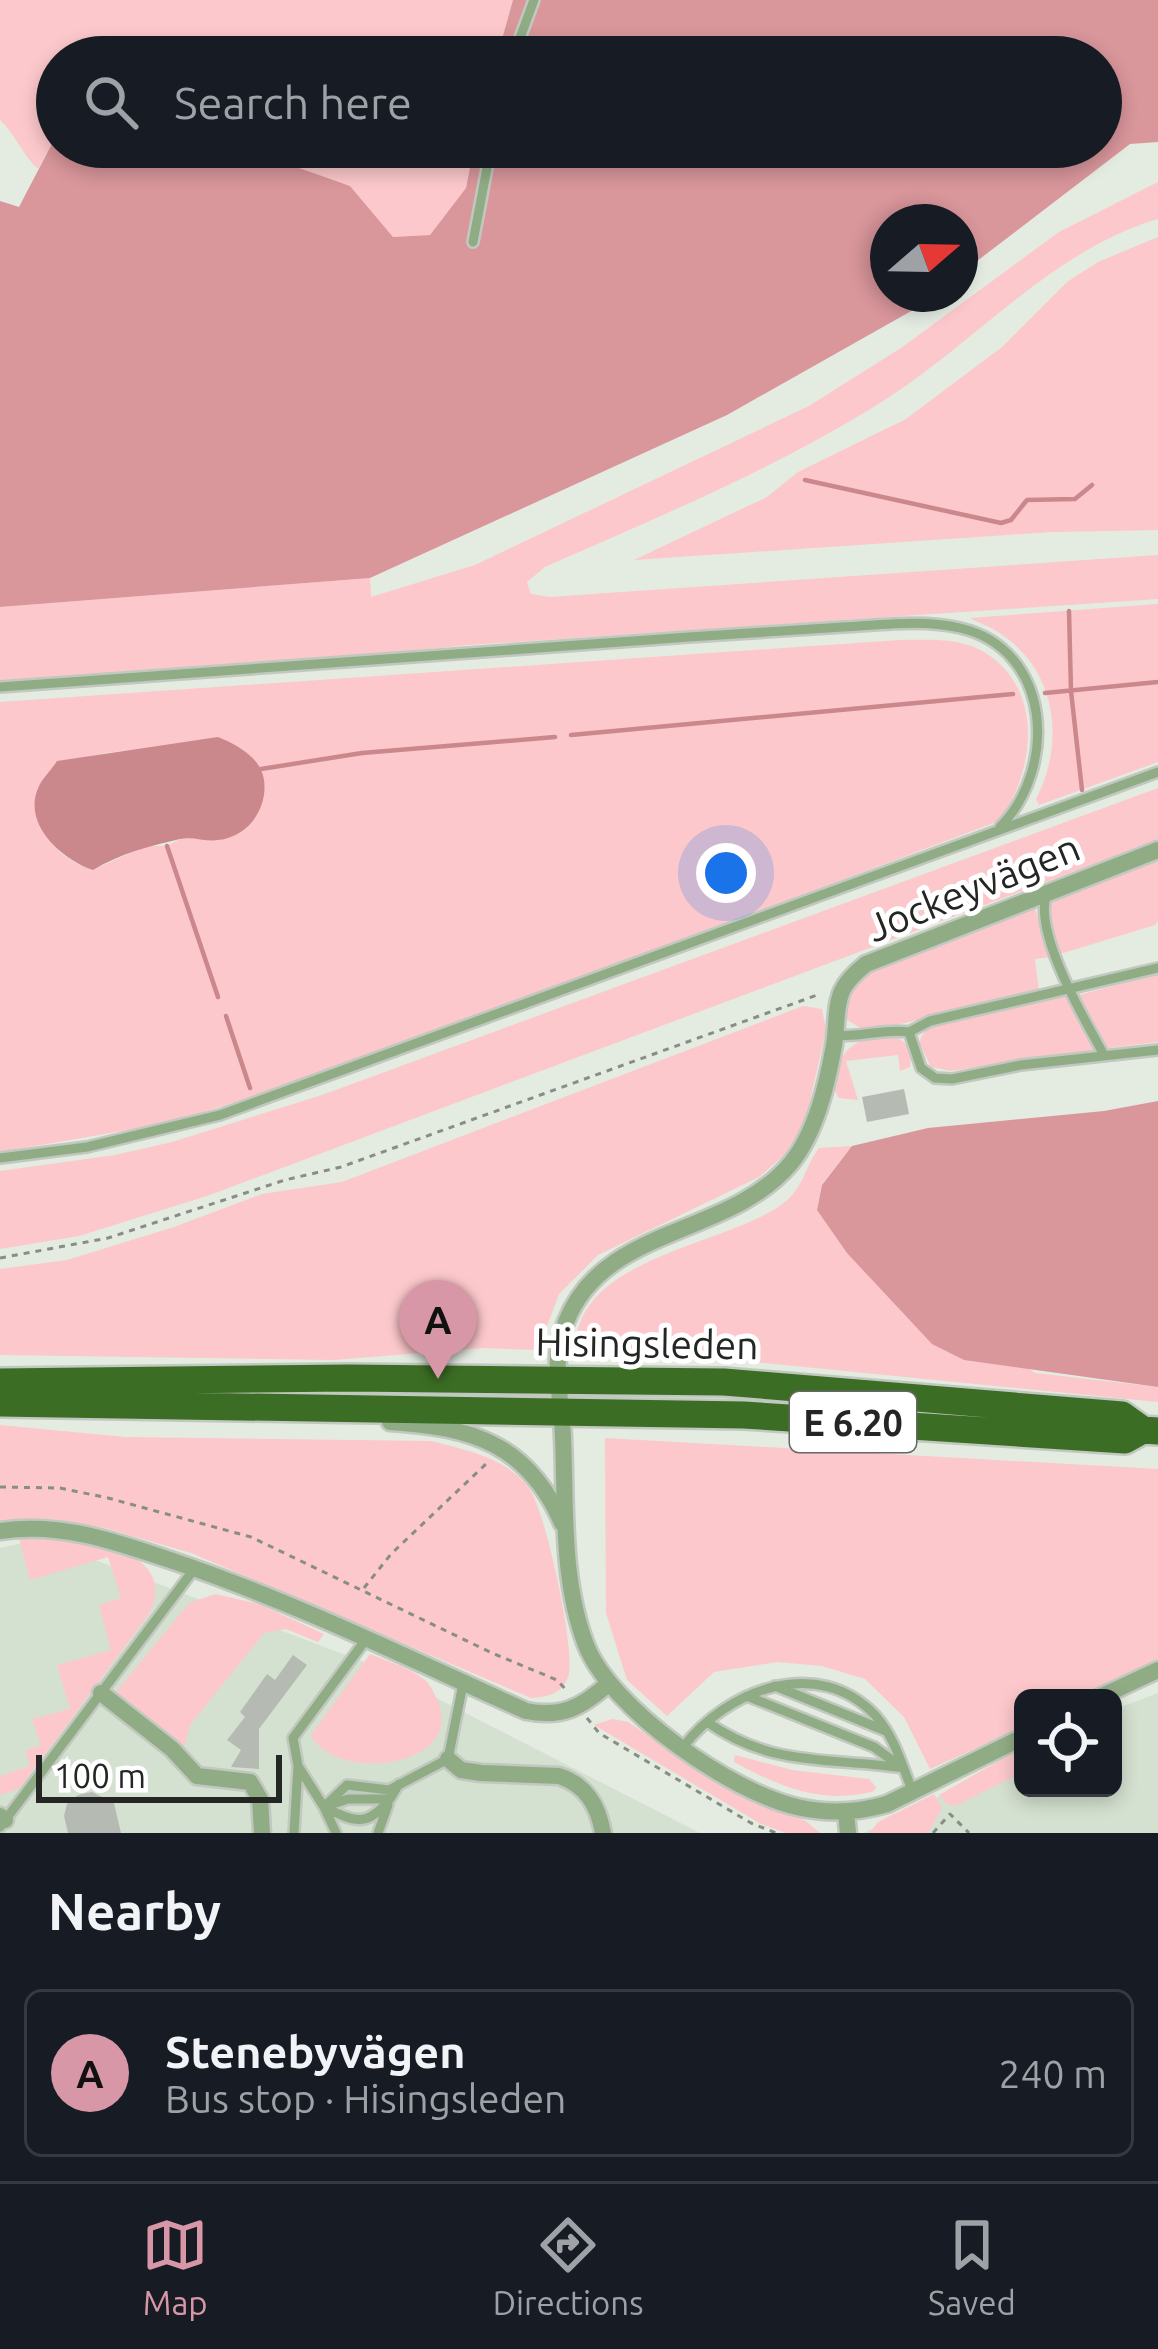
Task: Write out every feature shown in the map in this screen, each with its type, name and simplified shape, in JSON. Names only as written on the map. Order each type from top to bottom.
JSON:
[{"type":"highway","name":"Hisingsleden","points":[[7,1392],[350,1378],[724,1382],[1122,1415],[1151,1430]]},
{"type":"highway","name":"Hisingsleden","points":[[7,1392],[317,1409],[744,1415],[1125,1440],[1151,1430]]},
{"type":"street","name":"Jockeyvägen","points":[[608,1684],[578,1619],[567,1535],[556,1360],[564,1325],[590,1281],[632,1252],[750,1197],[792,1162],[818,1110],[836,1035],[840,994],[850,978],[886,953],[1158,850]]},
{"type":"street","points":[[317,1409],[351,1419],[454,1429],[499,1447],[533,1472],[567,1535]]},
{"type":"street","points":[[0,1531],[48,1527],[100,1537],[195,1568],[367,1638],[526,1711],[550,1716],[578,1707],[608,1684],[647,1722],[683,1747],[794,1807],[846,1812],[887,1804],[1014,1742]]},
{"type":"street","points":[[1117,1689],[1158,1670]]},
{"type":"street","points":[[101,1693],[172,1749],[197,1776],[250,1782],[260,1799],[262,1833]]},
{"type":"street","points":[[448,1759],[461,1770],[574,1781],[596,1805],[603,1833]]},
{"type":"street","points":[[846,1812],[848,1833]]},
{"type":"lane","points":[[521,36],[534,0]]},
{"type":"lane","points":[[473,242],[487,168]]},
{"type":"lane","points":[[0,687],[854,626],[960,628],[976,632],[1008,656],[1028,683],[1038,718],[1040,738],[1031,776],[1012,815],[996,831]]},
{"type":"lane","points":[[0,1158],[87,1147],[220,1115],[1158,772]]},
{"type":"lane","points":[[1047,893],[1043,916],[1070,990],[1104,1055]]},
{"type":"lane","points":[[836,1035],[909,1031],[930,1021],[1158,968]]},
{"type":"lane","points":[[909,1031],[921,1068],[935,1078],[1158,1050]]},
{"type":"lane","points":[[2,1821],[195,1568]]},
{"type":"lane","points":[[294,1833],[298,1766],[293,1738],[367,1638]]},
{"type":"lane","points":[[683,1747],[707,1722],[747,1696],[812,1681],[858,1699],[886,1731],[913,1793]]},
{"type":"lane","points":[[324,1807],[347,1785],[389,1790],[448,1759],[464,1683]]},
{"type":"lane","points":[[775,1686],[886,1731]]},
{"type":"lane","points":[[747,1696],[874,1747],[903,1768]]},
{"type":"lane","points":[[707,1722],[737,1743],[802,1761],[903,1768]]},
{"type":"lane","points":[[298,1766],[336,1833]]},
{"type":"lane","points":[[324,1807],[346,1818],[376,1817],[399,1784]]},
{"type":"lane","points":[[324,1807],[348,1799],[389,1799]]},
{"type":"lane","points":[[378,1833],[389,1799]]},
{"type":"path","points":[[0,1258],[108,1238],[285,1180],[341,1167],[819,994],[840,994]]},
{"type":"path","points":[[364,1590],[391,1554],[499,1447]]},
{"type":"path","points":[[0,1487],[48,1487],[108,1498],[251,1537],[557,1680],[599,1733],[776,1833]]},
{"type":"path","points":[[933,1833],[950,1814],[970,1833]]},
{"type":"shaded area","points":[[0,0],[513,0],[503,36],[36,36],[36,167],[0,120]]},
{"type":"shaded area","points":[[513,0],[1158,0],[1158,142],[1130,144],[1122,150],[1122,36],[503,36]]},
{"type":"shaded area","points":[[39,168],[299,168],[350,186],[393,237],[430,235],[466,188],[470,168],[1099,168],[978,260],[978,204],[870,204],[870,312],[909,312],[727,415],[370,578],[0,607],[0,201],[19,207]]},
{"type":"shaded area","points":[[295,168],[470,168],[466,188],[430,235],[393,237],[350,186]]},
{"type":"shaded area","points":[[1158,182],[1158,219],[1083,252],[883,401],[760,470],[545,567],[527,582],[531,594],[549,597],[1158,555],[1158,599],[0,682],[0,607],[370,578],[371,597],[475,565],[809,406],[950,312],[978,312],[978,291],[1059,232]]},
{"type":"shaded area","points":[[1158,237],[1158,530],[1053,532],[634,560],[767,497],[798,472],[906,419],[1002,347],[1067,282],[1098,262]]},
{"type":"shaded area","points":[[1158,604],[1158,762],[1039,805],[1036,799],[1051,756],[1053,733],[1045,689],[1022,651],[970,618]]},
{"type":"shaded area","points":[[932,640],[974,647],[1004,668],[1017,687],[1028,732],[1020,779],[999,821],[307,1081],[163,1124],[0,1152],[0,702]],"holes":[[[160,747],[221,840],[182,838],[167,846],[145,846],[93,870],[67,857],[50,840],[37,789],[77,760]]]},
{"type":"shaded area","points":[[218,737],[253,759],[264,780],[259,811],[238,834],[157,844],[93,870],[57,848],[40,826],[35,800],[57,761]]},
{"type":"shaded area","points":[[1158,788],[1158,840],[207,1196],[79,1236],[0,1249],[0,1171],[172,1142],[322,1095]]},
{"type":"shaded area","points":[[1158,859],[1155,925],[1060,954],[1047,913],[1052,899]]},
{"type":"shaded area","points":[[1034,906],[1052,957],[1035,959],[1039,992],[896,1025],[862,1029],[844,1018],[850,985],[866,970]]},
{"type":"shaded area","points":[[1158,974],[1158,1042],[1108,1048],[1079,995]]},
{"type":"shaded area","points":[[1065,996],[1095,1050],[951,1071],[931,1067],[919,1042],[926,1028]]},
{"type":"shaded area","points":[[803,1006],[822,1009],[826,1030],[804,1127],[782,1157],[759,1177],[598,1255],[559,1294],[538,1350],[482,1348],[334,1360],[0,1355],[0,1269],[67,1260],[262,1194],[342,1182]]},
{"type":"shaded area","points":[[889,1034],[907,1046],[910,1067],[900,1071],[898,1055],[846,1061],[858,1100],[839,1098],[831,1085],[844,1055],[857,1043]]},
{"type":"shaded area","points":[[1158,1101],[1158,1387],[964,1360],[932,1344],[847,1253],[817,1210],[822,1185],[852,1146],[928,1128],[1104,1111]]},
{"type":"shaded area","points":[[852,1146],[822,1184],[817,1210],[1035,1373],[1158,1387],[1158,1402],[754,1362],[576,1357],[580,1323],[597,1296],[623,1275],[760,1217],[791,1196],[819,1148]]},
{"type":"shaded area","points":[[0,1425],[125,1437],[431,1441],[485,1457],[520,1478],[536,1501],[564,1613],[568,1677],[553,1694],[531,1698],[191,1553],[105,1528],[53,1519],[0,1522]]},
{"type":"shaded area","points":[[605,1438],[1158,1469],[1158,1659],[1097,1689],[1014,1689],[1014,1731],[930,1769],[904,1717],[865,1679],[822,1666],[777,1662],[714,1672],[667,1716],[627,1680],[606,1613]]},
{"type":"shaded area","points":[[18,1534],[113,1548],[150,1571],[155,1590],[149,1614],[20,1788],[0,1795],[0,1776],[30,1766],[25,1751],[41,1745],[32,1719],[70,1709],[57,1665],[111,1650],[99,1605],[121,1598],[108,1557],[30,1580]]},
{"type":"shaded area","points":[[40,1539],[372,1665],[700,1833],[0,1833],[0,1548]]},
{"type":"shaded area","points":[[215,1594],[259,1604],[324,1634],[318,1642],[286,1629],[264,1633],[190,1725],[184,1748],[129,1712],[116,1692],[189,1603]]},
{"type":"shaded area","points":[[370,1654],[416,1674],[438,1701],[441,1724],[433,1741],[394,1762],[345,1760],[325,1750],[311,1735]]},
{"type":"shaded area","points":[[1158,1693],[1158,1833],[864,1833],[1014,1759],[1014,1797],[1122,1797],[1122,1707]]},
{"type":"shaded area","points":[[612,1719],[628,1722],[736,1792],[806,1821],[820,1833],[786,1833],[761,1824],[594,1725]]},
{"type":"shaded area","points":[[1014,1752],[1014,1776],[955,1806],[939,1795]]},
{"type":"shaded area","points":[[735,1755],[792,1770],[869,1779],[876,1787],[855,1795],[819,1795],[768,1779],[734,1762]]},
{"type":"shaded area","points":[[934,1794],[942,1808],[928,1833],[870,1833],[878,1822]]},
{"type":"building","points":[[904,1089],[909,1114],[867,1122],[862,1097]]},
{"type":"building","points":[[293,1655],[307,1665],[259,1729],[259,1769],[231,1767],[241,1750],[227,1740],[245,1717],[240,1712],[267,1674],[275,1680]]},
{"type":"building","points":[[92,1792],[114,1803],[121,1833],[68,1833],[67,1804]]},
{"type":"waterway","points":[[805,480],[1001,523],[1011,520],[1027,500],[1075,499],[1092,485]]},
{"type":"waterway","points":[[1069,611],[1071,691],[1082,790]]},
{"type":"waterway","points":[[1045,693],[1158,682]]},
{"type":"waterway","points":[[571,735],[1013,694]]},
{"type":"waterway","points":[[261,769],[362,753],[555,737]]},
{"type":"waterway","points":[[167,846],[218,997]]},
{"type":"waterway","points":[[226,1016],[250,1088]]},
{"type":"place","name":"Stenebyvägen","points":[[438,1379]]}]
